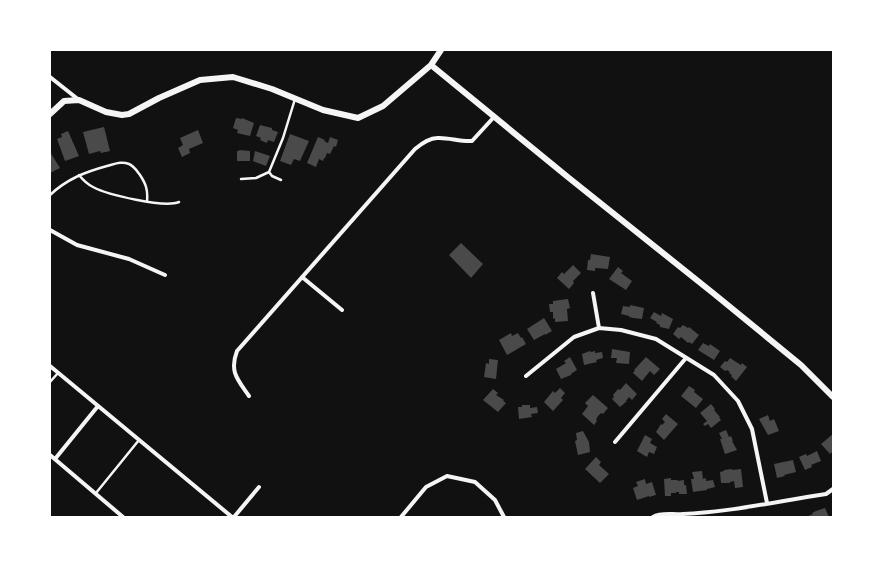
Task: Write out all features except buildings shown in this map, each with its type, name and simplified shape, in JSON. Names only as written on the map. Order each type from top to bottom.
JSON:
[{"type":"street","points":[[50,77],[78,100],[106,112],[115,114],[130,114],[159,98],[200,80],[233,77],[272,89],[323,110],[358,118],[383,106],[430,65],[441,50]]},
{"type":"street","points":[[430,65],[802,365],[833,397]]},
{"type":"street","points":[[50,114],[64,101],[78,100]]},
{"type":"street","points":[[249,396],[235,375],[233,361],[237,351],[415,149],[425,141],[437,138],[462,142],[472,141],[494,117]]},
{"type":"street","points":[[50,230],[76,245],[129,259],[165,275]]},
{"type":"street","points":[[302,277],[342,310]]},
{"type":"street","points":[[593,293],[599,328]]},
{"type":"street","points":[[526,376],[574,338],[599,328],[621,330],[656,339],[714,375],[738,401],[752,429],[767,503]]},
{"type":"street","points":[[615,442],[686,358]]},
{"type":"street","points":[[50,366],[233,517],[259,487]]},
{"type":"street","points":[[55,459],[98,406]]},
{"type":"street","points":[[50,455],[123,517]]},
{"type":"street","points":[[401,517],[426,487],[447,476],[475,482],[495,500],[504,517]]},
{"type":"street","points":[[653,517],[657,514],[683,514],[734,510],[767,503],[826,494],[833,489]]},
{"type":"lane","points":[[241,179],[256,178],[269,172],[295,99]]},
{"type":"lane","points":[[50,195],[64,183],[89,170],[121,162],[129,164],[135,169],[147,185],[147,201]]},
{"type":"lane","points":[[269,172],[272,176],[281,180]]},
{"type":"lane","points":[[79,175],[86,183],[104,192],[164,204],[179,202]]},
{"type":"lane","points":[[50,382],[58,373]]},
{"type":"lane","points":[[95,494],[139,440]]}]
